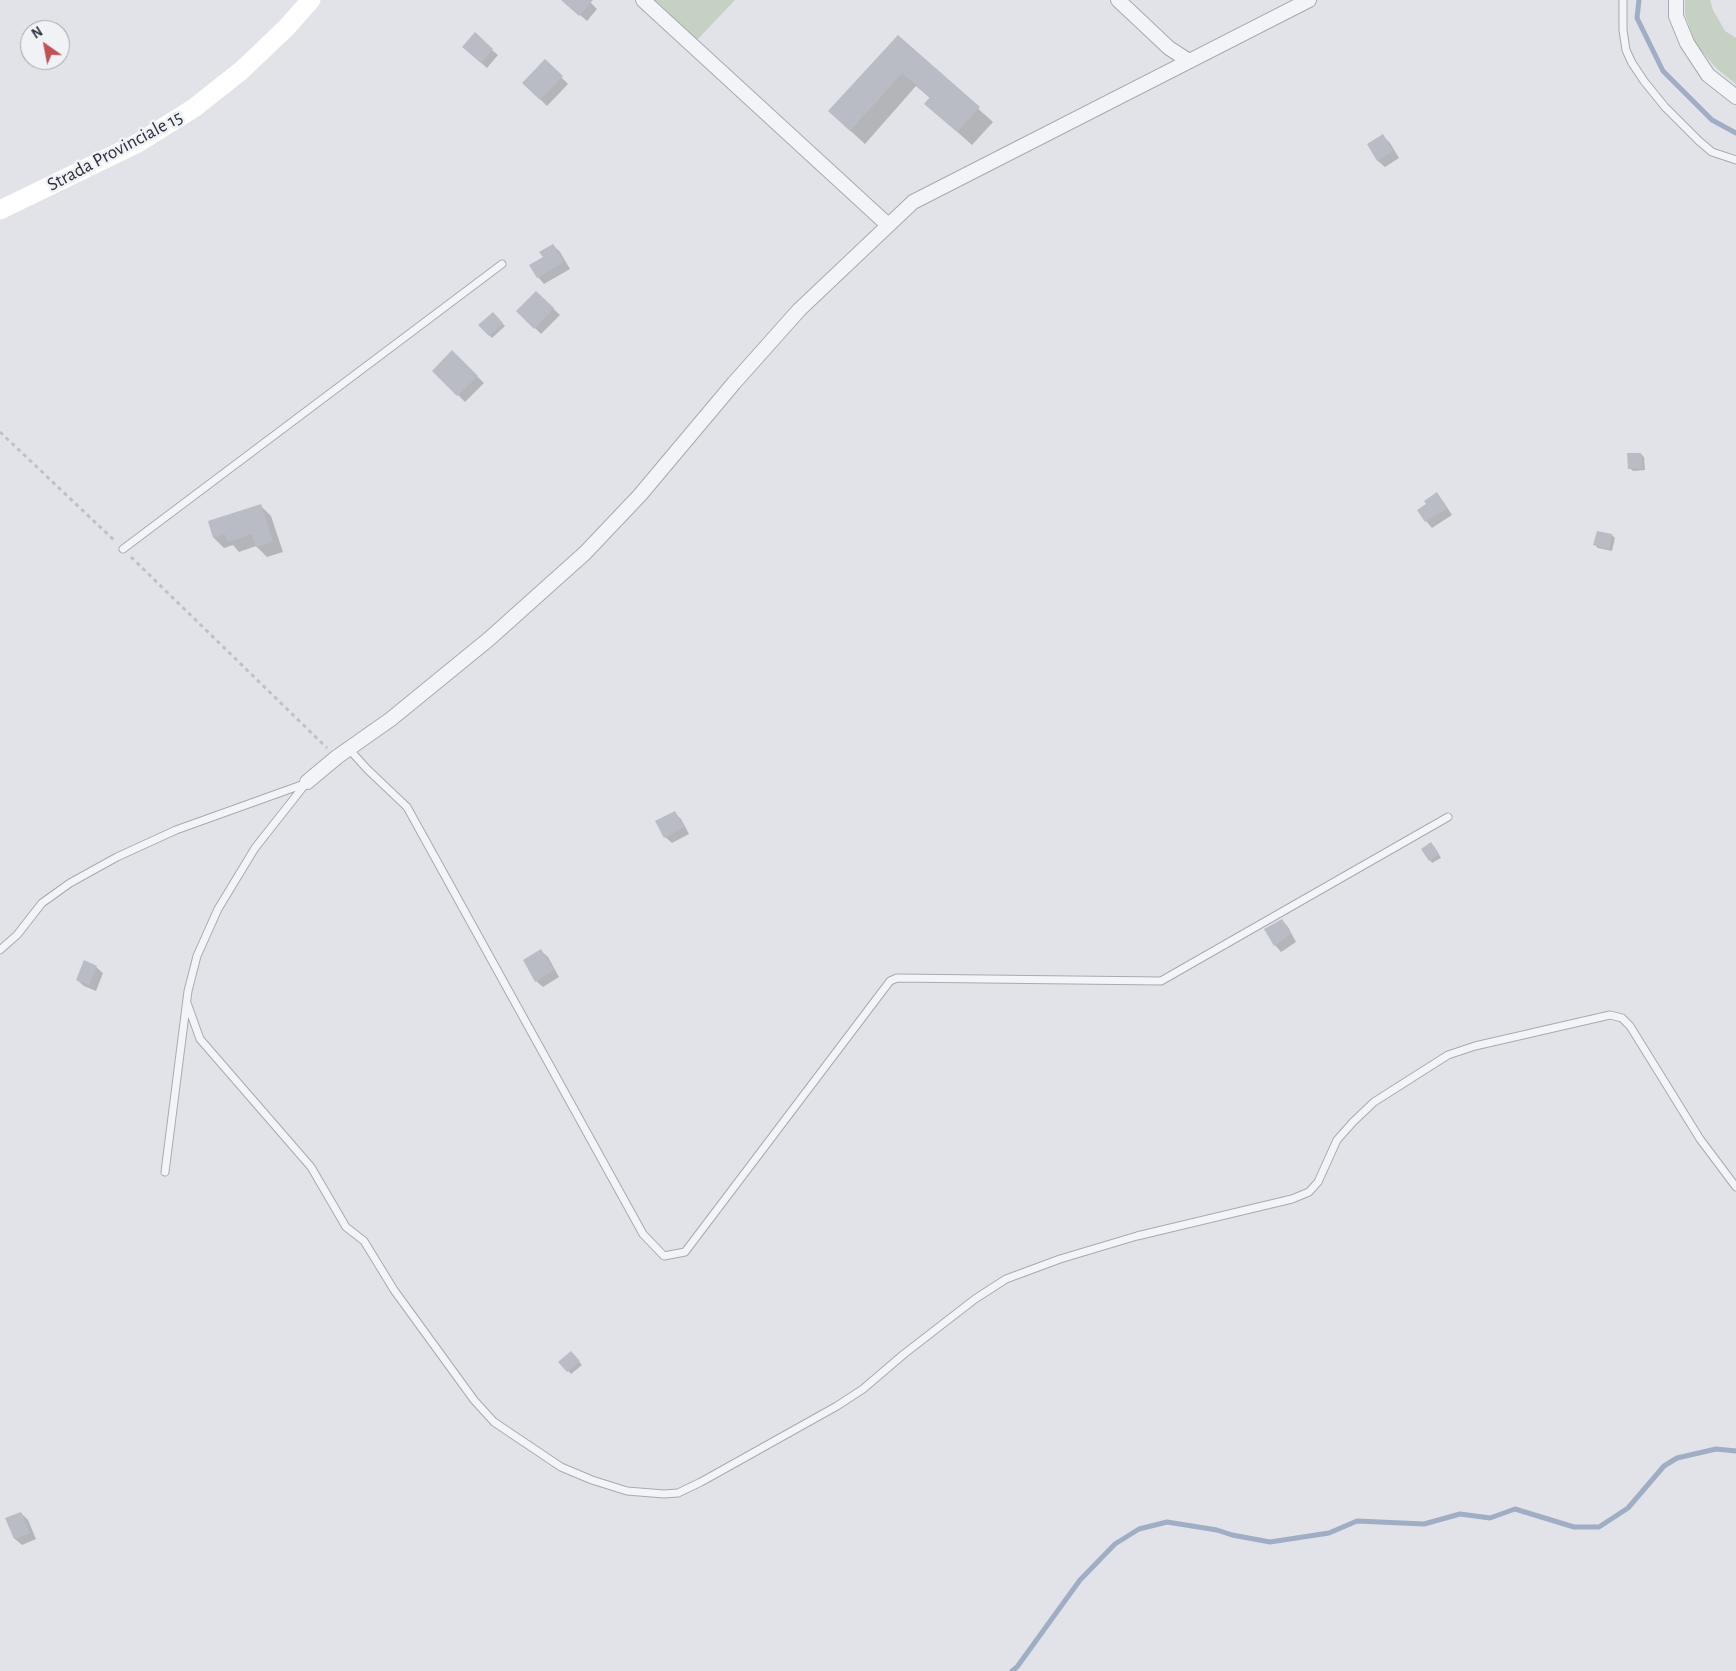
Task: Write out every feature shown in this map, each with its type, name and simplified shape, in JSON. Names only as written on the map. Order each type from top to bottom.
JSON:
[{"type":"main road","name":"Strada Provinciale 15","points":[[0,210],[138,143],[194,108],[242,70],[286,28],[311,0]]},
{"type":"street","points":[[643,0],[888,225]]},
{"type":"street","points":[[1118,0],[1169,48],[1189,61]]},
{"type":"street","points":[[307,782],[337,757],[391,719],[489,639],[585,553],[640,495],[734,383],[793,317],[913,202],[1309,0]]},
{"type":"street","points":[[1676,0],[1676,16],[1693,51],[1708,75],[1736,97]]},
{"type":"lane","points":[[1623,0],[1623,30],[1626,50],[1644,81],[1665,107],[1699,141],[1712,152],[1736,160]]},
{"type":"lane","points":[[122,549],[502,264]]},
{"type":"lane","points":[[349,749],[407,808],[643,1234],[664,1256],[685,1252],[890,981],[898,978],[1161,981],[1448,817]]},
{"type":"lane","points":[[0,950],[17,935],[42,903],[70,883],[117,857],[176,830],[307,782]]},
{"type":"lane","points":[[165,1172],[187,1003],[197,956],[218,909],[255,848],[307,782]]},
{"type":"lane","points":[[187,1003],[200,1039],[311,1167],[346,1227],[364,1241],[394,1290],[474,1400],[494,1422],[561,1467],[592,1480],[627,1491],[664,1494],[678,1492],[701,1482],[837,1406],[863,1389],[904,1354],[975,1299],[1006,1279],[1060,1259],[1137,1236],[1292,1199],[1309,1192],[1318,1182],[1337,1140],[1374,1102],[1448,1055],[1475,1046],[1610,1015],[1622,1018],[1630,1026],[1700,1139],[1736,1187]]},
{"type":"path","points":[[0,432],[337,757]]},
{"type":"green space","points":[[651,0],[735,0],[696,41]]},
{"type":"green space","points":[[1685,0],[1710,0],[1713,10],[1725,31],[1736,38],[1736,84],[1716,68],[1695,43],[1685,14]]},
{"type":"building","points":[[561,0],[593,0],[579,16]]},
{"type":"building","points":[[475,32],[493,49],[481,63],[462,47]]},
{"type":"building","points":[[898,35],[980,107],[957,132],[924,104],[930,97],[902,73],[850,131],[828,111]]},
{"type":"building","points":[[545,59],[563,76],[540,100],[522,83]]},
{"type":"building","points":[[1383,134],[1393,151],[1377,161],[1367,144]]},
{"type":"building","points":[[553,244],[564,262],[537,278],[529,265],[543,257],[539,252]]},
{"type":"building","points":[[536,291],[554,308],[534,329],[516,311]]},
{"type":"building","points":[[493,312],[503,323],[489,336],[478,325]]},
{"type":"building","points":[[452,350],[478,376],[457,396],[432,371]]},
{"type":"building","points":[[1627,453],[1641,453],[1643,468],[1628,469]]},
{"type":"building","points":[[1437,492],[1447,508],[1425,522],[1417,510],[1426,504],[1424,501]]},
{"type":"building","points":[[261,504],[273,542],[256,547],[252,534],[228,542],[225,534],[213,538],[208,521]]},
{"type":"building","points":[[1597,531],[1612,534],[1609,549],[1593,545]]},
{"type":"building","points":[[675,811],[684,827],[664,838],[655,821]]},
{"type":"building","points":[[1431,842],[1439,854],[1429,861],[1421,849]]},
{"type":"building","points":[[1282,919],[1291,934],[1274,946],[1264,929]]},
{"type":"building","points":[[541,949],[554,970],[535,982],[523,960]]},
{"type":"building","points":[[84,960],[97,966],[89,985],[76,980]]},
{"type":"building","points":[[571,1351],[580,1361],[567,1372],[558,1362]]},
{"type":"building","points":[[21,1512],[30,1533],[14,1539],[5,1518]]},
{"type":"waterway","points":[[1639,0],[1637,18],[1663,71],[1712,120],[1736,133]]},
{"type":"waterway","points":[[1012,1671],[1017,1667],[1080,1580],[1115,1544],[1139,1529],[1167,1522],[1217,1530],[1232,1535],[1270,1542],[1329,1533],[1357,1521],[1424,1524],[1460,1514],[1490,1518],[1515,1509],[1574,1527],[1599,1527],[1628,1508],[1664,1466],[1677,1458],[1716,1449],[1736,1451]]}]
